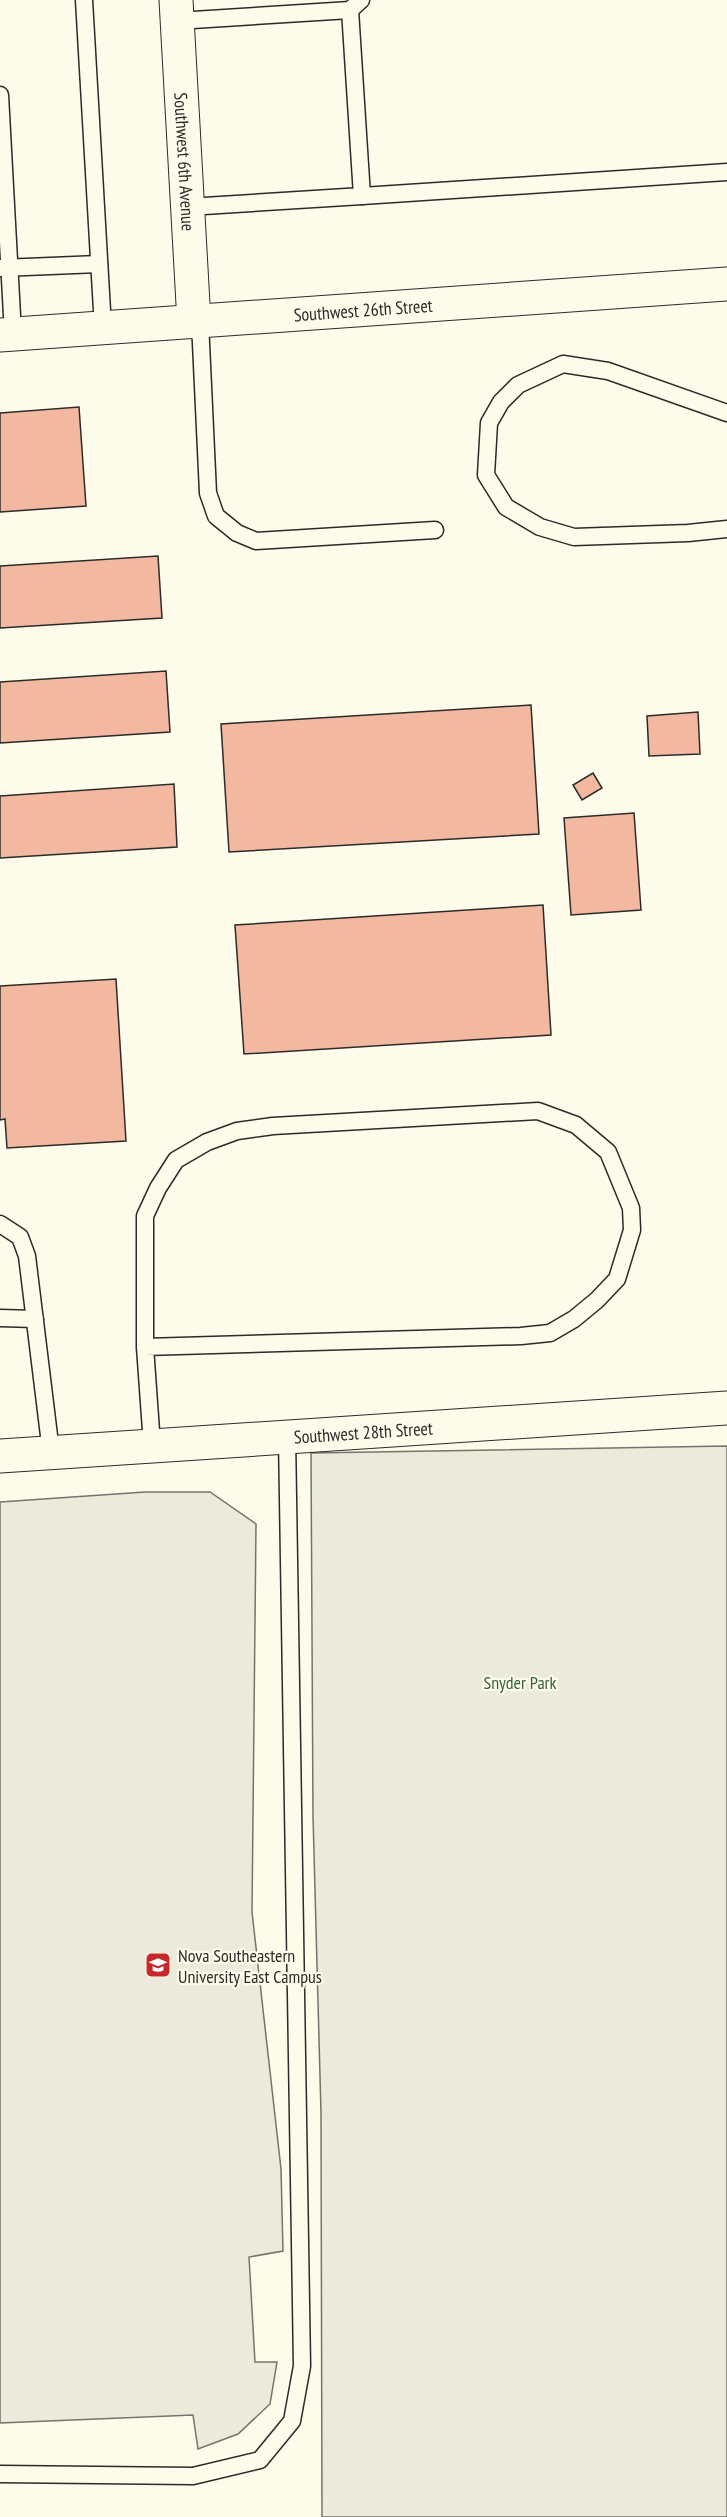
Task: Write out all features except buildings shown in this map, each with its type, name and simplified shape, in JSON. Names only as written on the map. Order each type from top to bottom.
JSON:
[{"type":"street","name":"Southwest 6th Avenue","points":[[176,11],[197,322]]},
{"type":"street","name":"Southwest 26th Street","points":[[7,335],[727,284]]},
{"type":"street","name":"Southwest 28th Street","points":[[0,1456],[727,1407]]},
{"type":"lane","points":[[84,0],[103,328]]},
{"type":"lane","points":[[176,11],[302,13],[356,5],[362,196]]},
{"type":"lane","points":[[0,95],[7,335]]},
{"type":"lane","points":[[188,207],[727,172]]},
{"type":"lane","points":[[5,267],[99,264]]},
{"type":"lane","points":[[197,322],[208,493],[216,516],[237,533],[256,541],[435,530]]},
{"type":"lane","points":[[727,413],[608,371],[562,364],[518,385],[501,402],[489,423],[486,475],[506,507],[540,527],[574,537],[688,533],[727,529]]},
{"type":"lane","points":[[145,1347],[521,1336],[550,1333],[574,1319],[617,1279],[632,1230],[631,1208],[608,1152],[576,1125],[538,1111],[285,1126],[237,1131],[207,1142],[176,1160],[158,1188],[145,1216],[145,1347],[152,1445]]},
{"type":"lane","points":[[0,1224],[20,1237],[27,1256],[51,1452]]},
{"type":"lane","points":[[0,1318],[35,1319]]},
{"type":"lane","points":[[0,2474],[193,2476],[260,2460],[292,2421],[302,2366],[287,1436]]},
{"type":"green space","name":"Snyder Park","points":[[727,1446],[727,2517],[322,2517],[321,2113],[313,1816],[311,1453]]},
{"type":"green space","name":"Nova Southeastern University East Campus","points":[[145,1492],[210,1492],[256,1524],[252,1912],[281,2169],[283,2251],[249,2257],[255,2362],[277,2362],[270,2404],[238,2434],[198,2449],[193,2415],[0,2423],[0,1502]]},
{"type":"place","name":"Nova Southeastern University East Campus","points":[[158,1965]]}]
